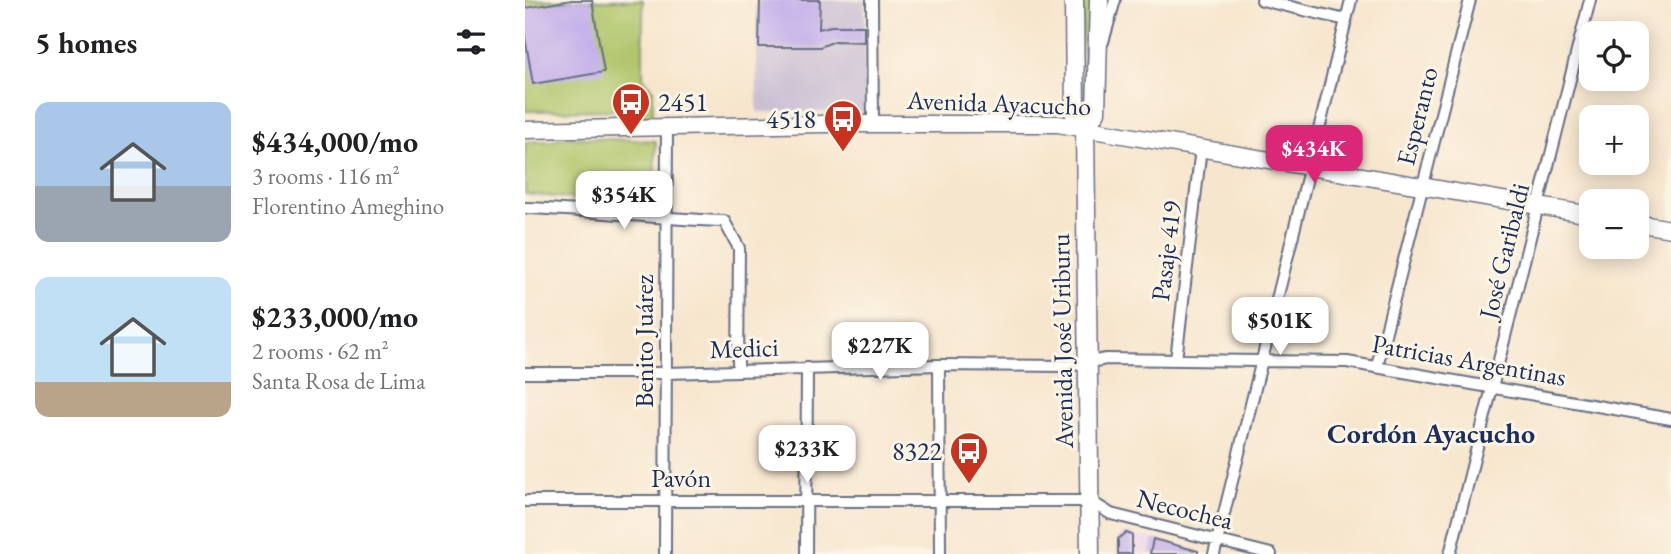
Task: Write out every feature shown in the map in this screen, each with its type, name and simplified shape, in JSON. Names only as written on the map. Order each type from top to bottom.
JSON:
[{"type":"main road","name":"Avenida José Uriburu","points":[[1074,0],[1075,115],[1089,129]]},
{"type":"main road","name":"Avenida José Uriburu","points":[[1090,554],[1089,129],[1096,112],[1099,0]]},
{"type":"main road","name":"Avenida Ayacucho","points":[[525,130],[1058,124],[1579,213]]},
{"type":"main road","points":[[1649,225],[1671,229]]},
{"type":"street","points":[[872,0],[873,124]]},
{"type":"street","points":[[1099,58],[1115,0]]},
{"type":"street","points":[[1262,0],[1346,20]]},
{"type":"street","points":[[1214,554],[1351,0]]},
{"type":"street","name":"Esperanto","points":[[1377,366],[1470,0]]},
{"type":"street","name":"José Garibaldi","points":[[1450,554],[1590,0]]},
{"type":"street","name":"Benito Juárez","points":[[665,554],[667,128]]},
{"type":"street","name":"Pasaje 419","points":[[1176,359],[1201,148]]},
{"type":"street","points":[[525,208],[667,220],[724,221],[739,248],[738,370]]},
{"type":"street","name":"Patricias Argentinas","points":[[1089,362],[1106,359],[1347,362],[1671,419]]},
{"type":"street","name":"Medici","points":[[525,373],[667,373],[939,365],[1068,366],[1089,362]]},
{"type":"street","points":[[939,365],[940,554]]},
{"type":"street","points":[[806,554],[807,369]]},
{"type":"street","name":"Pavón","points":[[525,501],[1090,501]]},
{"type":"street","name":"Necochea","points":[[1090,501],[1111,514],[1271,554]]},
{"type":"shaded area","points":[[756,0],[865,0],[865,112],[757,112]]},
{"type":"shaded area","points":[[1126,533],[1193,549],[1196,554],[1118,554],[1118,539]]},
{"type":"green space","points":[[525,0],[643,0],[643,77],[653,90],[653,113],[648,118],[638,118],[637,110],[525,111]]},
{"type":"green space","points":[[1082,0],[1094,0],[1090,107],[1087,109],[1084,108]]},
{"type":"green space","points":[[560,137],[656,141],[653,198],[644,205],[525,194],[525,142],[553,141]]},
{"type":"building","points":[[572,0],[592,0],[604,72],[533,84],[525,37],[525,8]]},
{"type":"building","points":[[760,0],[820,0],[819,29],[831,26],[864,26],[864,42],[835,41],[820,47],[759,47]]},
{"type":"building","points":[[1126,533],[1132,535],[1132,554],[1118,554],[1118,539]]},
{"type":"building","points":[[1153,539],[1198,551],[1198,554],[1150,554]]},
{"type":"place","name":"2451","points":[[631,136]]},
{"type":"place","name":"4518","points":[[843,153]]},
{"type":"place","name":"8322","points":[[969,485]]},
{"type":"district","name":"Cordón Ayacucho","points":[[1431,433]]}]
